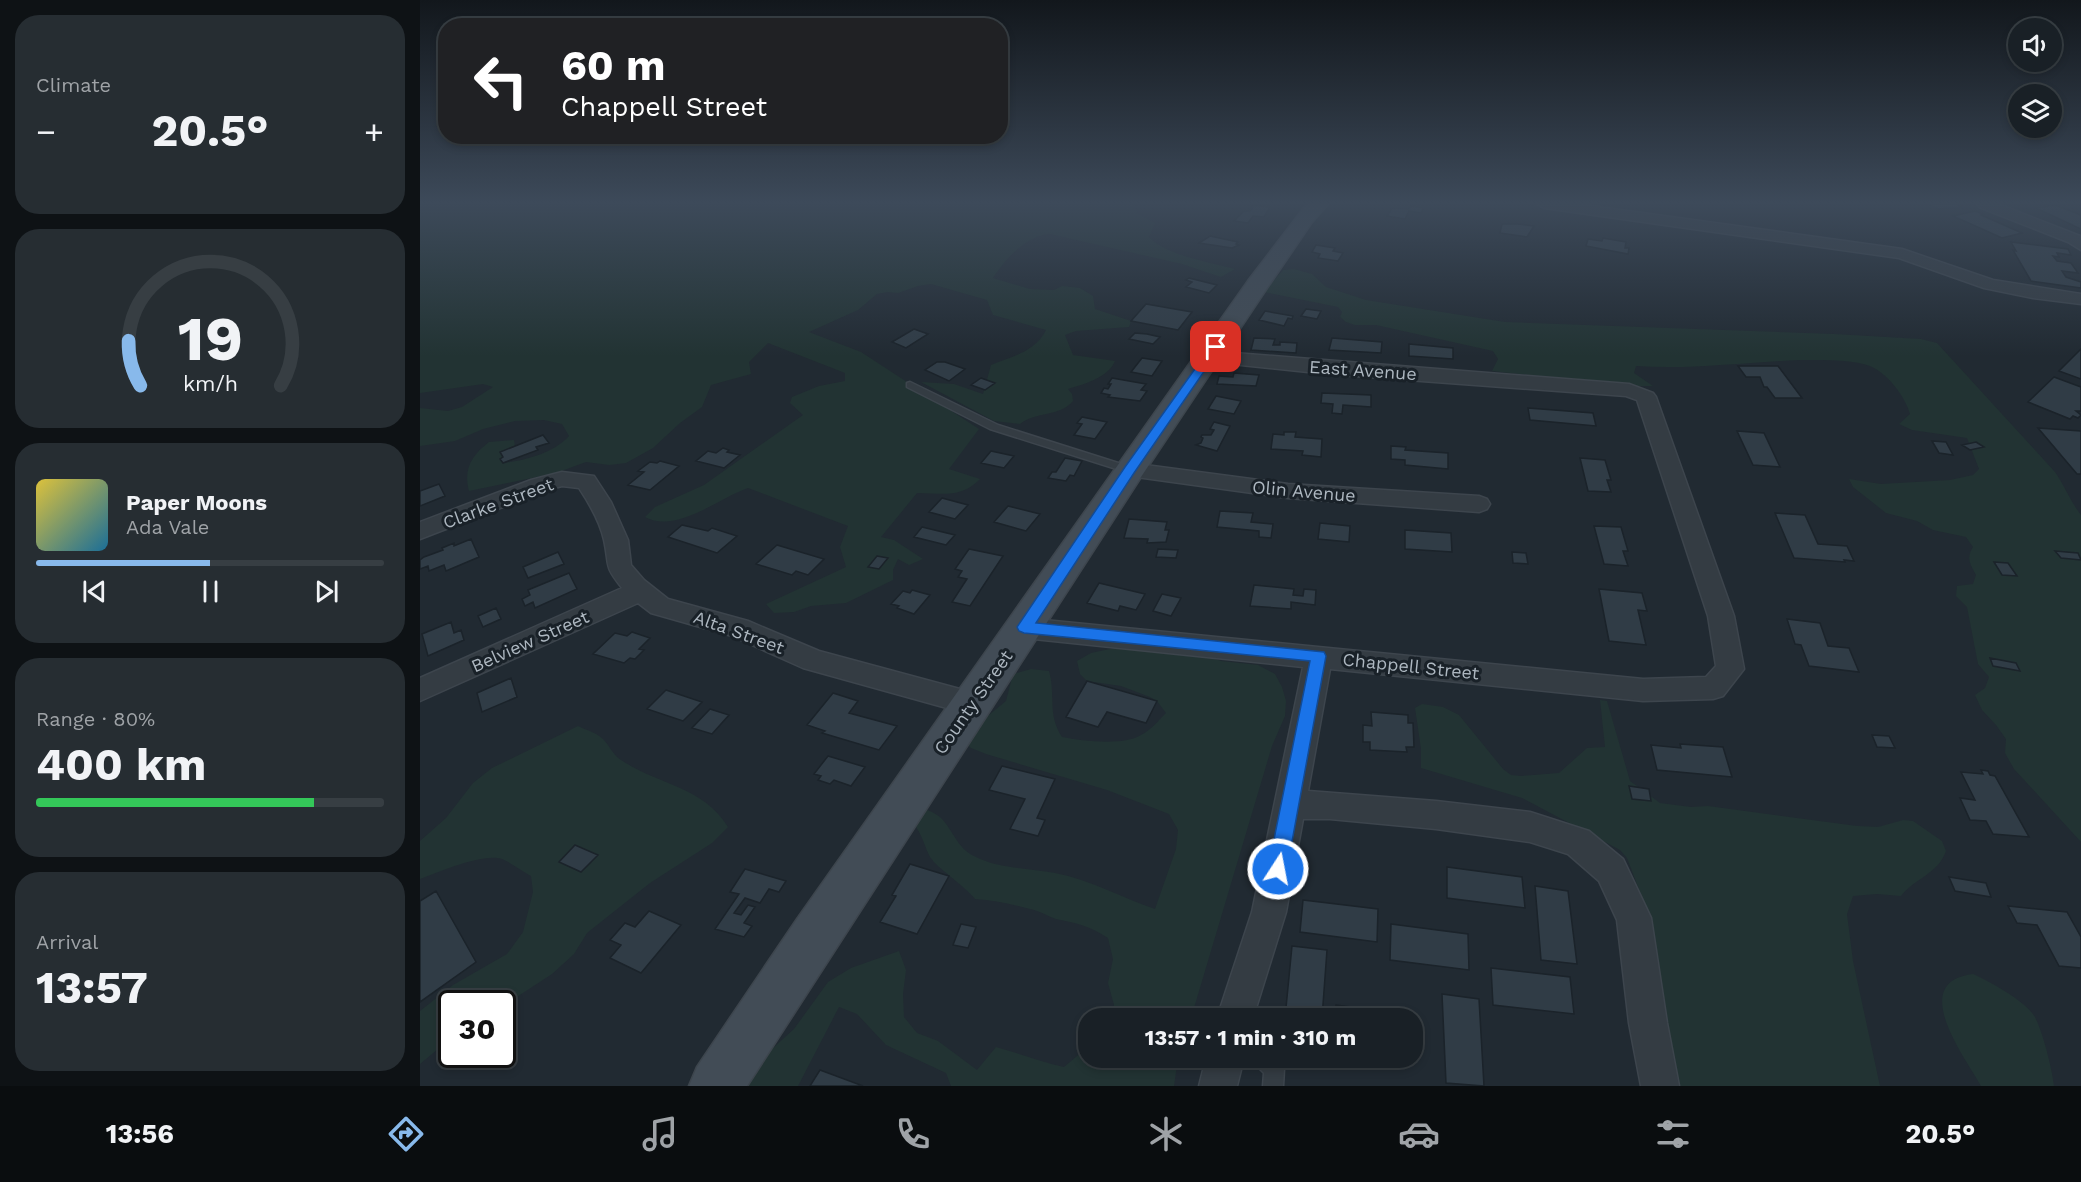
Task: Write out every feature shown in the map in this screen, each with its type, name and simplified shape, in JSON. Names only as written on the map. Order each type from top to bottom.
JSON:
[{"type":"street","name":"County Street","points":[[716,1086],[820,926],[1279,255]]},
{"type":"street","points":[[1904,255],[1950,274],[2000,288],[2081,299]]},
{"type":"street","name":"East Avenue","points":[[1209,357],[1629,390],[1646,397],[1721,616],[1730,669],[1713,688],[1654,689]]},
{"type":"street","name":"Olin Avenue","points":[[1130,470],[1288,491],[1479,504]]},
{"type":"street","name":"Clarke Street","points":[[420,531],[540,485],[562,479],[577,480]]},
{"type":"street","name":"Alta Street","points":[[577,480],[586,481],[600,502],[616,540],[619,567],[640,591],[660,606],[739,628],[813,660],[972,703]]},
{"type":"street","name":"Belview Street","points":[[420,690],[640,591]]},
{"type":"street","name":"Chappell Street","points":[[1024,627],[1654,689]]},
{"type":"street","points":[[1238,1008],[1269,912],[1318,656]]},
{"type":"street","points":[[1291,805],[1330,805],[1530,827],[1578,842],[1611,870],[1634,918],[1648,1023],[1660,1086]]},
{"type":"street","points":[[1218,1086],[1222,1068]]},
{"type":"lane","points":[[910,385],[994,427],[1130,470]]},
{"type":"shaded area","points":[[420,255],[1011,255],[993,278],[1030,289],[1054,290],[1062,286],[1080,288],[1093,296],[1095,309],[1131,321],[1129,327],[1076,331],[1065,335],[1073,355],[1115,361],[1112,367],[1101,376],[1068,389],[1073,401],[1068,406],[1055,412],[1033,417],[1020,424],[994,421],[921,382],[954,384],[983,394],[991,365],[1030,348],[1046,330],[993,315],[987,300],[931,284],[918,286],[898,293],[877,294],[858,310],[809,332],[861,352],[979,429],[949,469],[980,479],[966,490],[958,492],[917,493],[881,537],[894,540],[923,559],[909,565],[898,559],[893,570],[893,580],[846,603],[811,606],[794,612],[774,613],[766,604],[846,567],[840,547],[848,526],[748,488],[684,518],[657,521],[645,517],[655,507],[704,485],[803,415],[790,403],[792,397],[819,386],[845,381],[845,373],[768,343],[749,362],[751,374],[711,385],[702,407],[680,423],[653,448],[626,463],[609,465],[586,462],[556,473],[469,491],[467,476],[470,463],[489,442],[514,440],[515,447],[503,457],[504,463],[530,458],[548,451],[569,436],[562,424],[544,420],[515,421],[483,429],[455,441],[420,446],[420,408],[448,411],[462,407],[493,387],[483,384],[420,393]]},
{"type":"shaded area","points":[[1141,255],[1180,255],[1235,269],[1221,277],[1182,264]]},
{"type":"shaded area","points":[[1294,269],[1312,274],[1326,287],[1366,300],[1505,322],[1834,334],[1921,339],[1937,343],[2055,472],[2081,515],[2081,842],[2014,769],[2005,753],[2006,739],[1982,710],[1975,695],[1985,688],[1989,677],[1978,664],[1967,607],[1956,596],[1957,586],[1973,584],[1976,575],[1969,558],[1973,547],[1966,537],[1933,530],[1917,521],[1886,513],[1853,487],[1849,479],[1881,484],[1950,480],[1973,475],[1979,469],[1967,438],[1912,430],[1899,424],[1910,414],[1908,407],[1900,393],[1883,374],[1862,364],[1827,360],[1677,367],[1636,366],[1634,373],[1653,386],[1629,386],[1492,371],[1498,359],[1493,351],[1376,325],[1355,325],[1340,317],[1342,312],[1338,307],[1264,292],[1283,270]]},
{"type":"shaded area","points":[[1124,646],[1188,649],[1221,661],[1258,665],[1275,674],[1282,687],[1286,701],[1285,716],[1272,746],[1194,1008],[1113,1008],[1108,983],[1113,959],[1108,938],[1089,928],[1034,910],[975,899],[934,862],[916,827],[925,809],[941,818],[968,853],[983,860],[1003,866],[1068,876],[1155,909],[1176,849],[1178,830],[1169,814],[1107,790],[986,754],[971,748],[961,738],[1006,701],[1013,674],[1031,669],[1049,671],[1053,713],[1057,729],[1062,737],[1091,741],[1124,741],[1141,735],[1166,713],[1157,701],[1150,697],[1121,686],[1087,681],[1080,674],[1077,661],[1091,653]]},
{"type":"shaded area","points":[[1600,700],[1607,701],[1630,781],[1660,803],[1691,807],[1708,806],[1857,826],[1878,827],[1903,820],[1913,821],[1942,841],[1946,851],[1938,865],[1901,896],[1877,894],[1853,896],[1847,914],[1853,961],[1880,1086],[1672,1086],[1640,892],[1627,858],[1620,850],[1522,798],[1421,768],[1421,749],[1415,708],[1422,704],[1443,707],[1459,715],[1503,769],[1511,775],[1521,776],[1559,773],[1587,748],[1605,747]]},
{"type":"shaded area","points":[[578,726],[601,737],[621,760],[693,794],[718,813],[728,827],[712,843],[650,883],[587,933],[574,954],[552,974],[516,998],[516,990],[447,990],[507,954],[523,932],[533,892],[531,876],[504,860],[494,858],[461,864],[420,879],[420,841],[446,818],[473,783],[492,768]]},
{"type":"shaded area","points":[[899,951],[906,970],[903,994],[904,1017],[917,1033],[938,1041],[977,1070],[996,1047],[1064,1067],[1078,1055],[1078,1068],[1177,1068],[1174,1086],[951,1086],[946,1073],[886,1045],[857,1014],[839,1007],[798,1086],[745,1086],[750,1069],[794,1029],[828,982],[851,968]]},
{"type":"shaded area","points":[[1973,974],[2016,998],[2035,1017],[2047,1051],[2054,1086],[1981,1086],[1954,1040],[1942,1005],[1944,991],[1954,980]]},
{"type":"shaded area","points":[[438,997],[438,1049],[420,1064],[420,1011]]},
{"type":"building","points":[[1320,255],[1342,255],[1338,261],[1318,258]]},
{"type":"building","points":[[2016,255],[2058,255],[2059,257],[2053,256],[2057,261],[2071,263],[2078,273],[2062,271],[2066,277],[2081,282],[2081,288],[2031,281]]},
{"type":"building","points":[[1189,278],[1217,285],[1209,293],[1186,287],[1192,282],[1186,280]]},
{"type":"building","points":[[1146,304],[1192,312],[1178,330],[1131,321]]},
{"type":"building","points":[[1306,309],[1321,311],[1317,319],[1301,316]]},
{"type":"building","points":[[1265,311],[1293,316],[1292,319],[1288,318],[1284,326],[1259,320]]},
{"type":"building","points":[[914,329],[928,334],[906,348],[892,342]]},
{"type":"building","points":[[1135,333],[1160,337],[1153,344],[1129,339]]},
{"type":"building","points":[[1254,338],[1275,339],[1273,345],[1280,345],[1280,342],[1297,343],[1296,353],[1251,350]]},
{"type":"building","points":[[1332,338],[1382,342],[1381,353],[1329,350]]},
{"type":"building","points":[[1409,344],[1453,348],[1453,359],[1409,356]]},
{"type":"building","points":[[2081,349],[2081,379],[2059,371]]},
{"type":"building","points":[[1142,358],[1162,361],[1152,376],[1131,372]]},
{"type":"building","points":[[937,362],[945,362],[965,369],[949,381],[925,370]]},
{"type":"building","points":[[1738,366],[1778,366],[1802,398],[1775,398],[1767,387],[1764,387],[1760,377],[1746,377]]},
{"type":"building","points":[[1234,373],[1259,375],[1256,386],[1217,384],[1219,376],[1233,377]]},
{"type":"building","points":[[2054,377],[2081,387],[2081,411],[2076,411],[2081,415],[2078,418],[2073,416],[2070,419],[2028,402]]},
{"type":"building","points":[[981,378],[995,383],[985,390],[971,385]]},
{"type":"building","points":[[1112,378],[1146,384],[1141,390],[1147,391],[1140,401],[1108,397],[1110,395],[1101,393],[1104,388],[1108,389]]},
{"type":"building","points":[[1322,393],[1371,395],[1371,407],[1343,405],[1342,414],[1332,413],[1333,404],[1321,403]]},
{"type":"building","points":[[1216,396],[1241,401],[1234,414],[1208,409]]},
{"type":"building","points":[[1528,408],[1593,413],[1596,426],[1530,420]]},
{"type":"building","points":[[1082,417],[1107,422],[1095,439],[1074,435],[1082,424],[1077,423]]},
{"type":"building","points":[[1214,422],[1230,426],[1217,451],[1196,445],[1201,443],[1202,435],[1211,435],[1214,430],[1210,429]]},
{"type":"building","points":[[2038,428],[2081,431],[2081,474],[2077,474]]},
{"type":"building","points":[[1737,431],[1764,433],[1780,467],[1753,465]]},
{"type":"building","points":[[1284,432],[1296,432],[1295,437],[1322,439],[1321,457],[1302,455],[1303,451],[1271,449],[1273,434],[1284,435]]},
{"type":"building","points":[[543,435],[549,443],[536,447],[538,450],[503,463],[500,459],[503,457],[500,452]]},
{"type":"building","points":[[1932,441],[1946,442],[1953,455],[1939,453]]},
{"type":"building","points":[[1976,442],[1984,447],[1970,450],[1962,445]]},
{"type":"building","points":[[1391,446],[1406,447],[1405,450],[1448,453],[1448,469],[1405,465],[1405,460],[1391,459]]},
{"type":"building","points":[[723,448],[729,450],[727,452],[740,455],[724,468],[696,461],[708,451],[716,453]]},
{"type":"building","points":[[991,451],[1014,456],[1004,468],[981,463]]},
{"type":"building","points":[[1065,458],[1082,461],[1074,476],[1070,475],[1066,481],[1048,478],[1052,472],[1056,472]]},
{"type":"building","points":[[1580,458],[1605,460],[1611,480],[1607,480],[1611,492],[1588,491]]},
{"type":"building","points":[[660,461],[679,466],[650,490],[628,485],[644,472],[638,471],[650,462]]},
{"type":"building","points":[[439,484],[445,496],[420,506],[420,491]]},
{"type":"building","points":[[942,498],[968,505],[955,519],[929,512]]},
{"type":"building","points":[[1008,506],[1040,514],[1026,531],[994,522]]},
{"type":"building","points":[[1220,511],[1253,513],[1251,522],[1273,524],[1271,538],[1259,537],[1259,531],[1217,527]]},
{"type":"building","points":[[1775,513],[1805,515],[1818,544],[1847,546],[1854,561],[1794,558]]},
{"type":"building","points":[[1129,519],[1167,522],[1165,530],[1169,530],[1166,542],[1147,543],[1148,539],[1124,538]]},
{"type":"building","points":[[1320,523],[1350,526],[1349,542],[1318,539]]},
{"type":"building","points":[[682,525],[708,531],[712,528],[737,536],[717,553],[668,537]]},
{"type":"building","points":[[1594,526],[1621,527],[1628,551],[1623,551],[1628,566],[1604,564]]},
{"type":"building","points":[[922,527],[955,535],[946,545],[914,537]]},
{"type":"building","points":[[1405,530],[1451,533],[1452,552],[1405,549]]},
{"type":"building","points":[[471,539],[479,557],[446,571],[444,565],[429,571],[428,566],[420,569],[420,560],[424,557],[454,543],[454,546]]},
{"type":"building","points":[[777,545],[824,559],[808,575],[796,571],[792,575],[756,564]]},
{"type":"building","points":[[969,549],[1003,556],[970,606],[952,602],[967,579],[958,577],[962,571],[955,569]]},
{"type":"building","points":[[1158,549],[1178,550],[1176,558],[1156,557]]},
{"type":"building","points":[[2055,551],[2078,553],[2081,560],[2061,558]]},
{"type":"building","points":[[558,552],[564,564],[528,578],[523,567]]},
{"type":"building","points":[[1512,552],[1526,553],[1528,564],[1513,563]]},
{"type":"building","points":[[877,556],[888,558],[879,569],[868,567]]},
{"type":"building","points":[[1994,562],[2008,563],[2017,576],[2002,575]]},
{"type":"building","points":[[569,573],[577,589],[535,608],[533,602],[525,606],[522,599],[530,595],[528,590]]},
{"type":"building","points":[[1099,583],[1145,594],[1136,610],[1120,606],[1118,611],[1087,603]]},
{"type":"building","points":[[1254,585],[1294,589],[1293,595],[1303,596],[1304,589],[1316,590],[1315,605],[1291,602],[1291,609],[1250,606]]},
{"type":"building","points":[[1599,589],[1642,593],[1647,611],[1638,610],[1646,645],[1609,641]]},
{"type":"building","points":[[912,590],[930,595],[914,614],[891,604],[903,591],[910,593]]},
{"type":"building","points":[[1162,594],[1181,598],[1171,616],[1153,611]]},
{"type":"building","points":[[496,608],[501,619],[483,627],[478,616]]},
{"type":"building","points":[[1787,619],[1820,623],[1828,646],[1849,648],[1859,672],[1809,666],[1801,645],[1795,644]]},
{"type":"building","points":[[451,622],[454,633],[461,630],[464,640],[428,656],[422,634]]},
{"type":"building","points":[[632,632],[650,638],[639,649],[644,650],[635,659],[630,658],[624,663],[593,654],[615,633],[627,636]]},
{"type":"building","points":[[1990,658],[2016,663],[2020,671],[1993,666]]},
{"type":"building","points":[[511,678],[517,697],[482,712],[477,693]]},
{"type":"building","points":[[1087,681],[1157,701],[1146,723],[1107,712],[1098,727],[1066,717]]},
{"type":"building","points":[[666,690],[702,702],[683,721],[647,709]]},
{"type":"building","points":[[833,693],[858,701],[849,713],[897,726],[879,750],[822,733],[825,731],[807,725]]},
{"type":"building","points":[[710,709],[729,715],[712,734],[692,728]]},
{"type":"building","points":[[1371,712],[1408,715],[1408,723],[1413,723],[1414,747],[1406,747],[1407,752],[1370,750],[1370,742],[1363,742],[1363,725],[1372,726]]},
{"type":"building","points":[[1872,735],[1889,736],[1895,748],[1877,747]]},
{"type":"building","points":[[1680,744],[1723,747],[1732,777],[1657,770],[1651,745],[1681,748]]},
{"type":"building","points":[[828,756],[865,767],[851,786],[834,780],[830,784],[818,780],[821,776],[814,774]]},
{"type":"building","points":[[1002,766],[1055,779],[1037,818],[1045,820],[1038,836],[1010,829],[1025,799],[989,790]]},
{"type":"building","points":[[1981,770],[1988,771],[1990,775],[1995,776],[2029,837],[1993,834],[1986,821],[1970,820],[1960,798],[1975,800],[1961,772],[1983,774]]},
{"type":"building","points":[[1629,786],[1649,789],[1651,801],[1632,799]]},
{"type":"building","points":[[575,845],[598,855],[581,872],[559,862]]},
{"type":"building","points":[[910,864],[949,876],[917,934],[880,922],[896,896],[892,895]]},
{"type":"building","points":[[1447,867],[1522,877],[1525,908],[1447,898]]},
{"type":"building","points":[[745,869],[786,881],[779,892],[769,889],[760,903],[745,898],[734,913],[741,915],[748,905],[755,907],[744,923],[752,926],[744,937],[715,929],[739,894],[730,892]]},
{"type":"building","points":[[1949,877],[1986,883],[1991,897],[1955,891]]},
{"type":"building","points":[[1535,886],[1568,891],[1577,964],[1541,960]]},
{"type":"building","points":[[436,891],[476,962],[420,1002],[420,901]]},
{"type":"building","points":[[1303,900],[1378,909],[1377,942],[1300,932]]},
{"type":"building","points":[[2008,906],[2067,912],[2081,937],[2081,968],[2059,966],[2037,925],[2017,923]]},
{"type":"building","points":[[649,911],[681,925],[641,973],[610,958],[621,945],[610,940],[625,923],[635,927]]},
{"type":"building","points":[[961,924],[976,927],[968,948],[953,945]]},
{"type":"building","points":[[1391,924],[1468,934],[1469,970],[1390,960]]},
{"type":"building","points":[[1292,946],[1327,950],[1323,1008],[1286,1008]]},
{"type":"building","points":[[1491,968],[1570,977],[1574,1014],[1493,1005]]},
{"type":"building","points":[[1442,994],[1479,999],[1484,1086],[1446,1083]]},
{"type":"building","points":[[1336,1005],[1358,1008],[1336,1008]]},
{"type":"building","points":[[820,1070],[863,1086],[810,1086]]},
{"type":"route","points":[[1216,347],[1024,627],[1318,656],[1278,869]]}]
